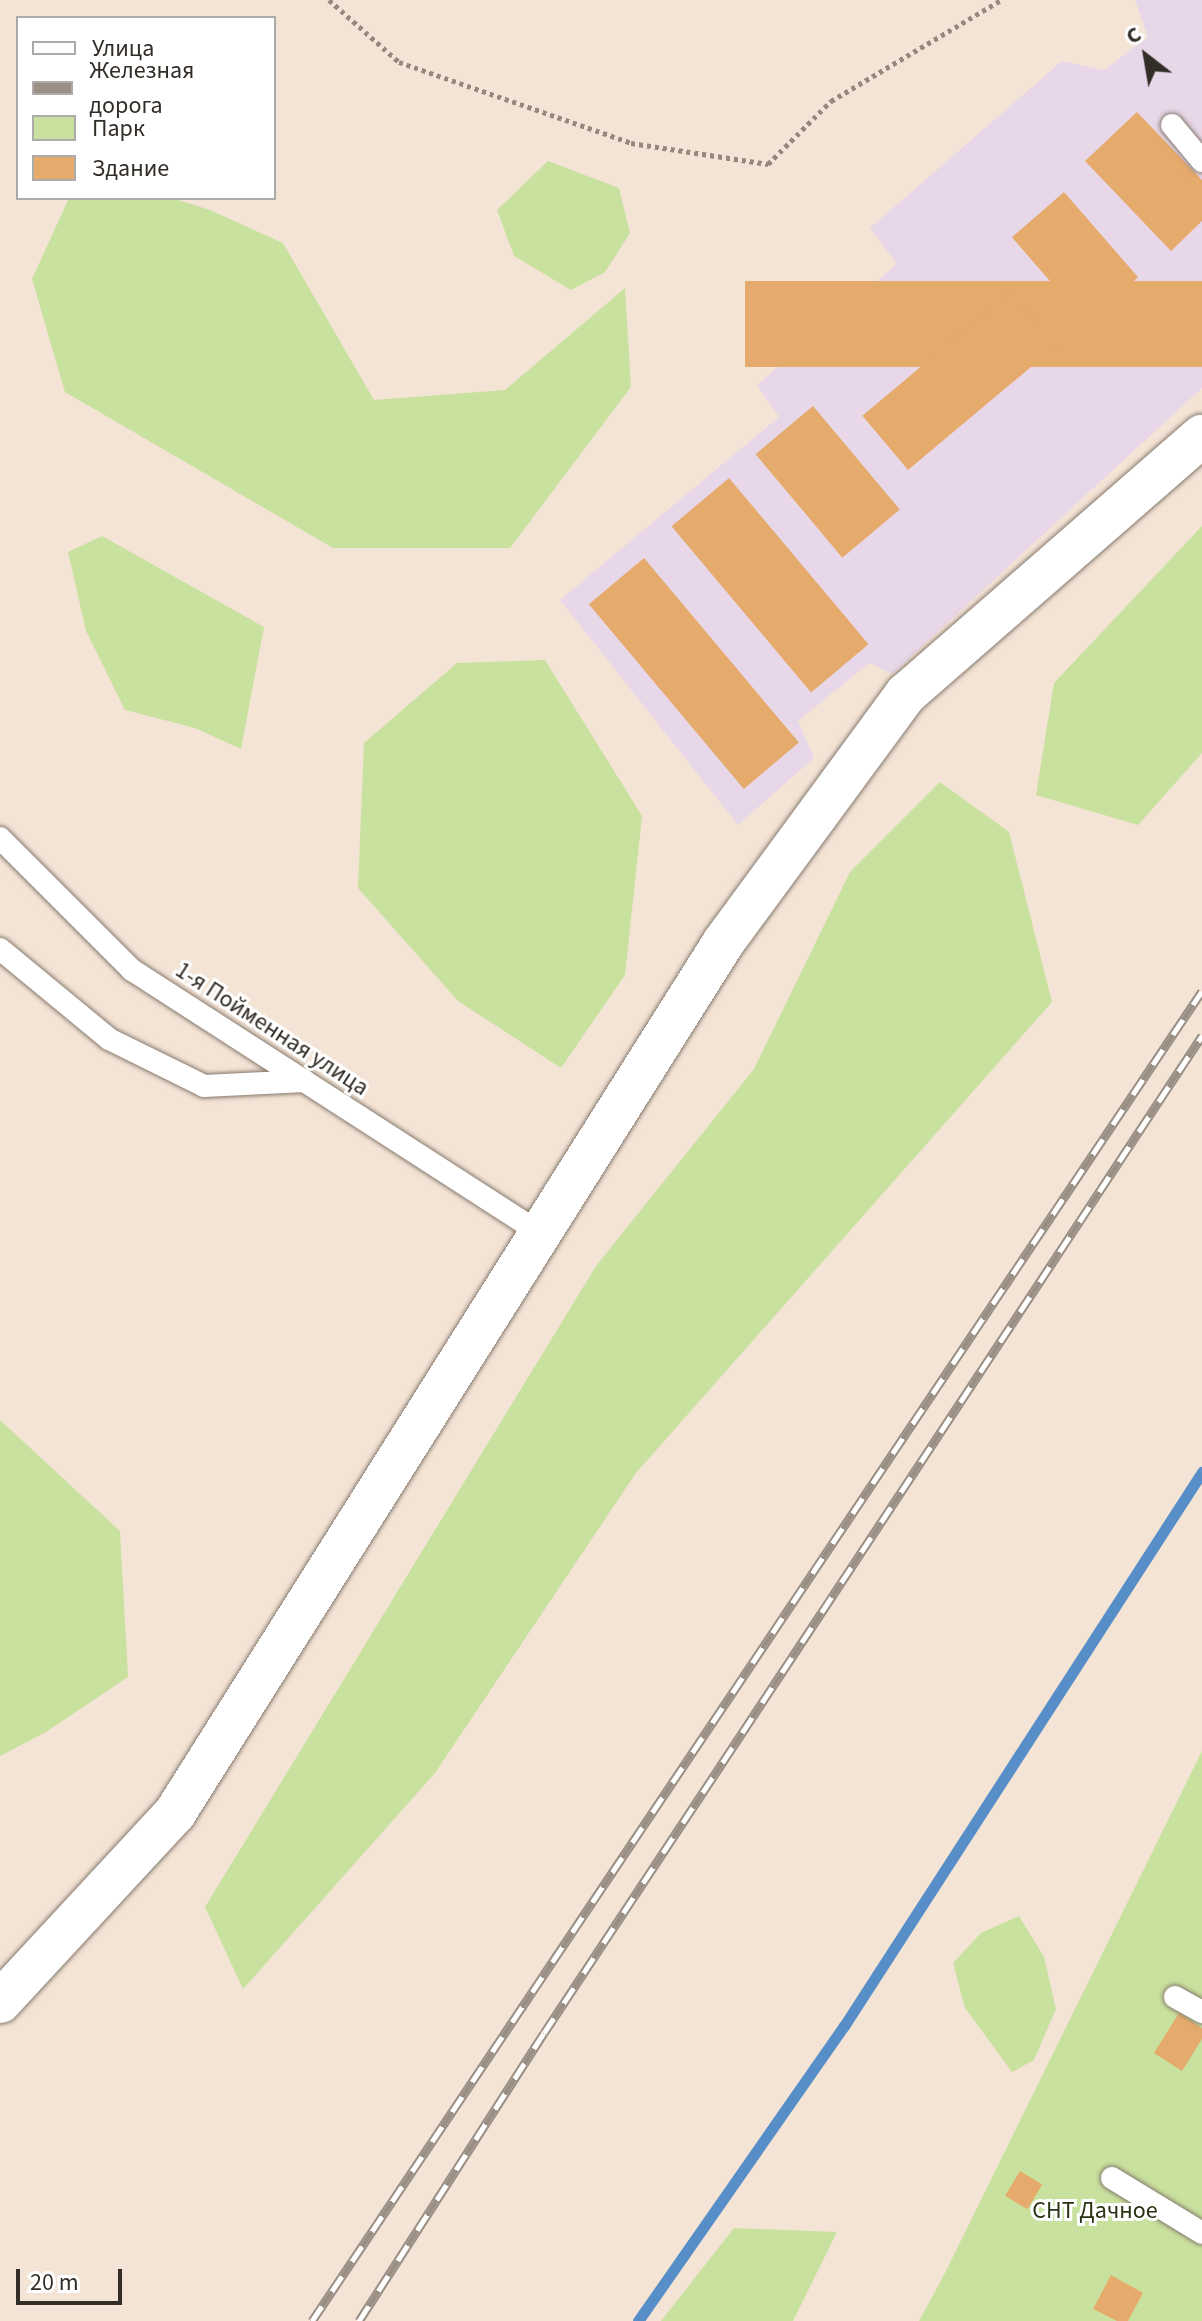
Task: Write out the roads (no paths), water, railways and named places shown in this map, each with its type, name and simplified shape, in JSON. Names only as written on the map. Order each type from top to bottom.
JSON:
[{"type":"street","points":[[0,2002],[175,1813],[723,943],[906,694],[1202,436]]},
{"type":"lane","points":[[1172,125],[1202,161]]},
{"type":"lane","name":"1-я Пойменная улица","points":[[0,838],[132,970],[540,1233]]},
{"type":"lane","points":[[0,949],[109,1039],[204,1086],[305,1081]]},
{"type":"lane","points":[[1175,1997],[1202,2012]]},
{"type":"lane","points":[[1112,2178],[1202,2233]]},
{"type":"waterway","points":[[638,2321],[844,2026],[1202,1472]]},
{"type":"railway","points":[[312,2321],[1202,991]]},
{"type":"railway","points":[[359,2321],[544,2033],[1202,1036]]},
{"type":"park label","name":"СНТ Дачное","points":[[1095,2211]]}]
